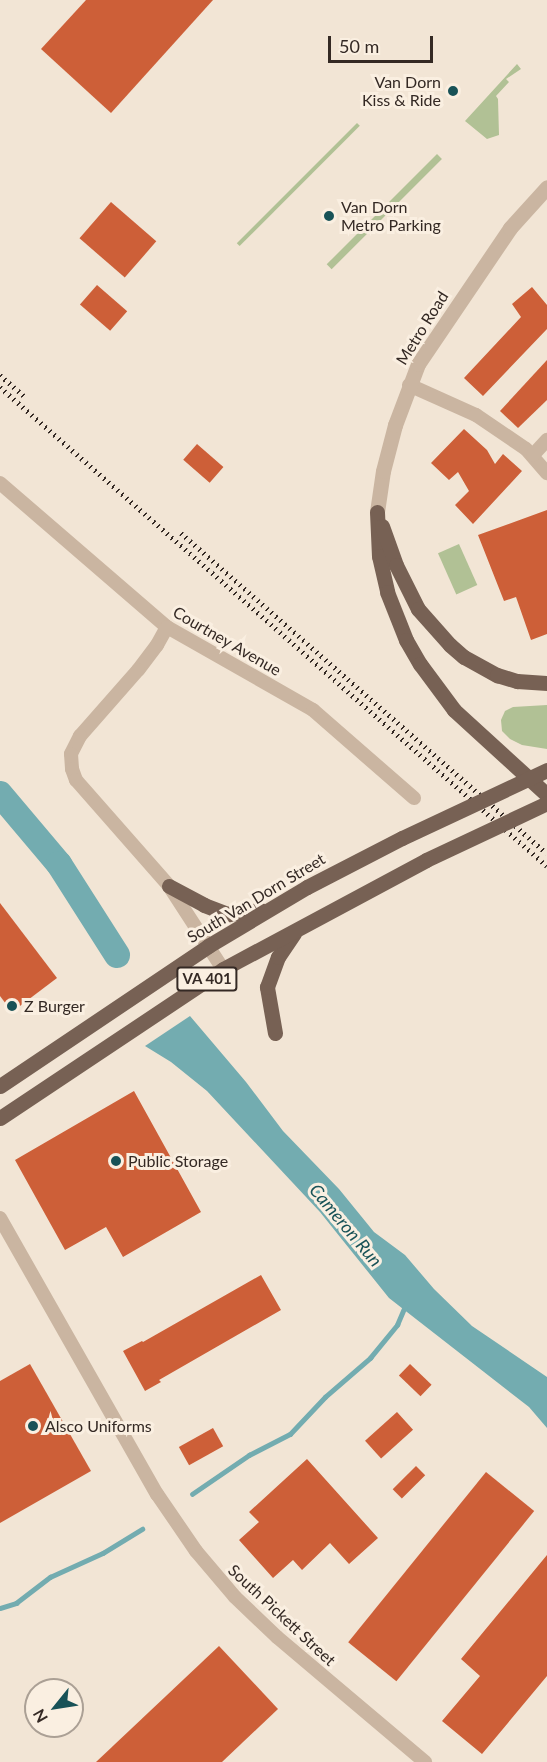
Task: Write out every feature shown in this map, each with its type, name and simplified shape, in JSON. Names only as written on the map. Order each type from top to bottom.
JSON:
[{"type":"main road","points":[[377,512],[406,587],[433,628],[464,657],[497,675],[517,681],[547,683]]},
{"type":"main road","points":[[377,512],[379,556],[387,592],[406,640],[420,664],[454,710],[547,795]]},
{"type":"main road","name":"South Van Dorn Street","points":[[0,1086],[208,946],[345,867],[547,770]]},
{"type":"main road","name":"VA 401","points":[[0,1118],[224,969],[426,860],[547,803]]},
{"type":"main road","points":[[169,886],[204,905],[228,914],[238,915],[276,907]]},
{"type":"main road","points":[[275,1033],[267,987],[278,957],[296,930]]},
{"type":"street","name":"Metro Road","points":[[377,512],[383,471],[409,385],[433,339],[510,228],[545,192]]},
{"type":"street","points":[[409,385],[476,415],[533,455],[547,472]]},
{"type":"street","points":[[533,455],[547,440]]},
{"type":"street","name":"Courtney Avenue","points":[[0,483],[167,627],[313,710],[414,798]]},
{"type":"street","points":[[167,627],[138,670],[80,736],[71,754],[76,780],[169,886],[224,969]]},
{"type":"street","name":"South Pickett Street","points":[[0,1218],[157,1494],[196,1551],[235,1597],[277,1637],[425,1762]]},
{"type":"green space","points":[[517,64],[521,69],[506,79],[509,82],[496,96],[499,135],[487,139],[465,121]]},
{"type":"green space","points":[[357,123],[360,126],[240,246],[237,243]]},
{"type":"green space","points":[[437,154],[442,159],[332,269],[327,264]]},
{"type":"green space","points":[[459,544],[477,585],[456,594],[438,553]]},
{"type":"green space","points":[[547,705],[547,749],[522,745],[510,739],[502,731],[501,720],[505,711],[513,707]]},
{"type":"water","points":[[190,1016],[246,1082],[283,1131],[339,1189],[374,1232],[405,1255],[434,1289],[472,1326],[547,1377],[547,1428],[529,1407],[389,1298],[320,1212],[207,1091],[171,1062],[145,1046]]},
{"type":"building","points":[[86,0],[213,0],[111,113],[41,49]]},
{"type":"building","points":[[111,202],[156,241],[125,278],[80,238]]},
{"type":"building","points":[[97,285],[127,311],[110,331],[80,305]]},
{"type":"building","points":[[532,287],[547,305],[547,329],[483,396],[464,378],[521,317],[512,304]]},
{"type":"building","points":[[547,360],[547,400],[518,428],[500,411]]},
{"type":"building","points":[[464,429],[487,450],[495,464],[503,454],[522,471],[473,524],[455,505],[469,491],[458,472],[449,480],[431,463]]},
{"type":"building","points":[[197,444],[223,467],[210,483],[183,460]]},
{"type":"building","points":[[547,510],[547,634],[531,640],[516,597],[504,601],[478,535]]},
{"type":"building","points":[[0,903],[57,978],[12,1012],[0,996]]},
{"type":"building","points":[[134,1091],[201,1212],[123,1257],[106,1227],[65,1250],[15,1160]]},
{"type":"building","points":[[261,1275],[281,1310],[159,1380],[161,1382],[145,1391],[123,1351]]},
{"type":"building","name":"Alsco Uniforms","points":[[30,1364],[91,1471],[0,1523],[0,1381]]},
{"type":"building","points":[[410,1364],[432,1385],[420,1396],[399,1376]]},
{"type":"building","points":[[397,1412],[413,1430],[381,1459],[365,1441]]},
{"type":"building","points":[[213,1428],[223,1446],[189,1465],[179,1447]]},
{"type":"building","points":[[307,1459],[378,1538],[349,1564],[330,1543],[302,1570],[293,1560],[273,1578],[239,1540],[259,1522],[249,1512]]},
{"type":"building","points":[[416,1466],[425,1475],[402,1499],[393,1489]]},
{"type":"building","points":[[486,1472],[534,1511],[396,1681],[348,1642]]},
{"type":"building","points":[[547,1555],[547,1676],[482,1754],[442,1721],[480,1676],[461,1659]]},
{"type":"building","points":[[219,1646],[278,1709],[222,1762],[96,1762]]},
{"type":"waterway","name":"Cameron Run","points":[[0,794],[59,864],[117,955]]},
{"type":"waterway","points":[[192,1494],[249,1455],[290,1434],[325,1397],[370,1358],[397,1325],[406,1304]]},
{"type":"waterway","points":[[0,1608],[16,1603],[50,1577],[103,1553],[142,1529]]},
{"type":"railway","points":[[0,375],[25,397]]},
{"type":"railway","points":[[0,387],[547,866]]},
{"type":"railway","points":[[181,533],[547,853]]},
{"type":"place","name":"Van Dorn Kiss & Ride","points":[[453,91]]},
{"type":"place","name":"Van Dorn Metro Parking","points":[[329,216]]},
{"type":"place","name":"Z Burger","points":[[12,1006]]},
{"type":"place","name":"Public Storage","points":[[116,1161]]},
{"type":"place","name":"Alsco Uniforms","points":[[33,1426]]}]
